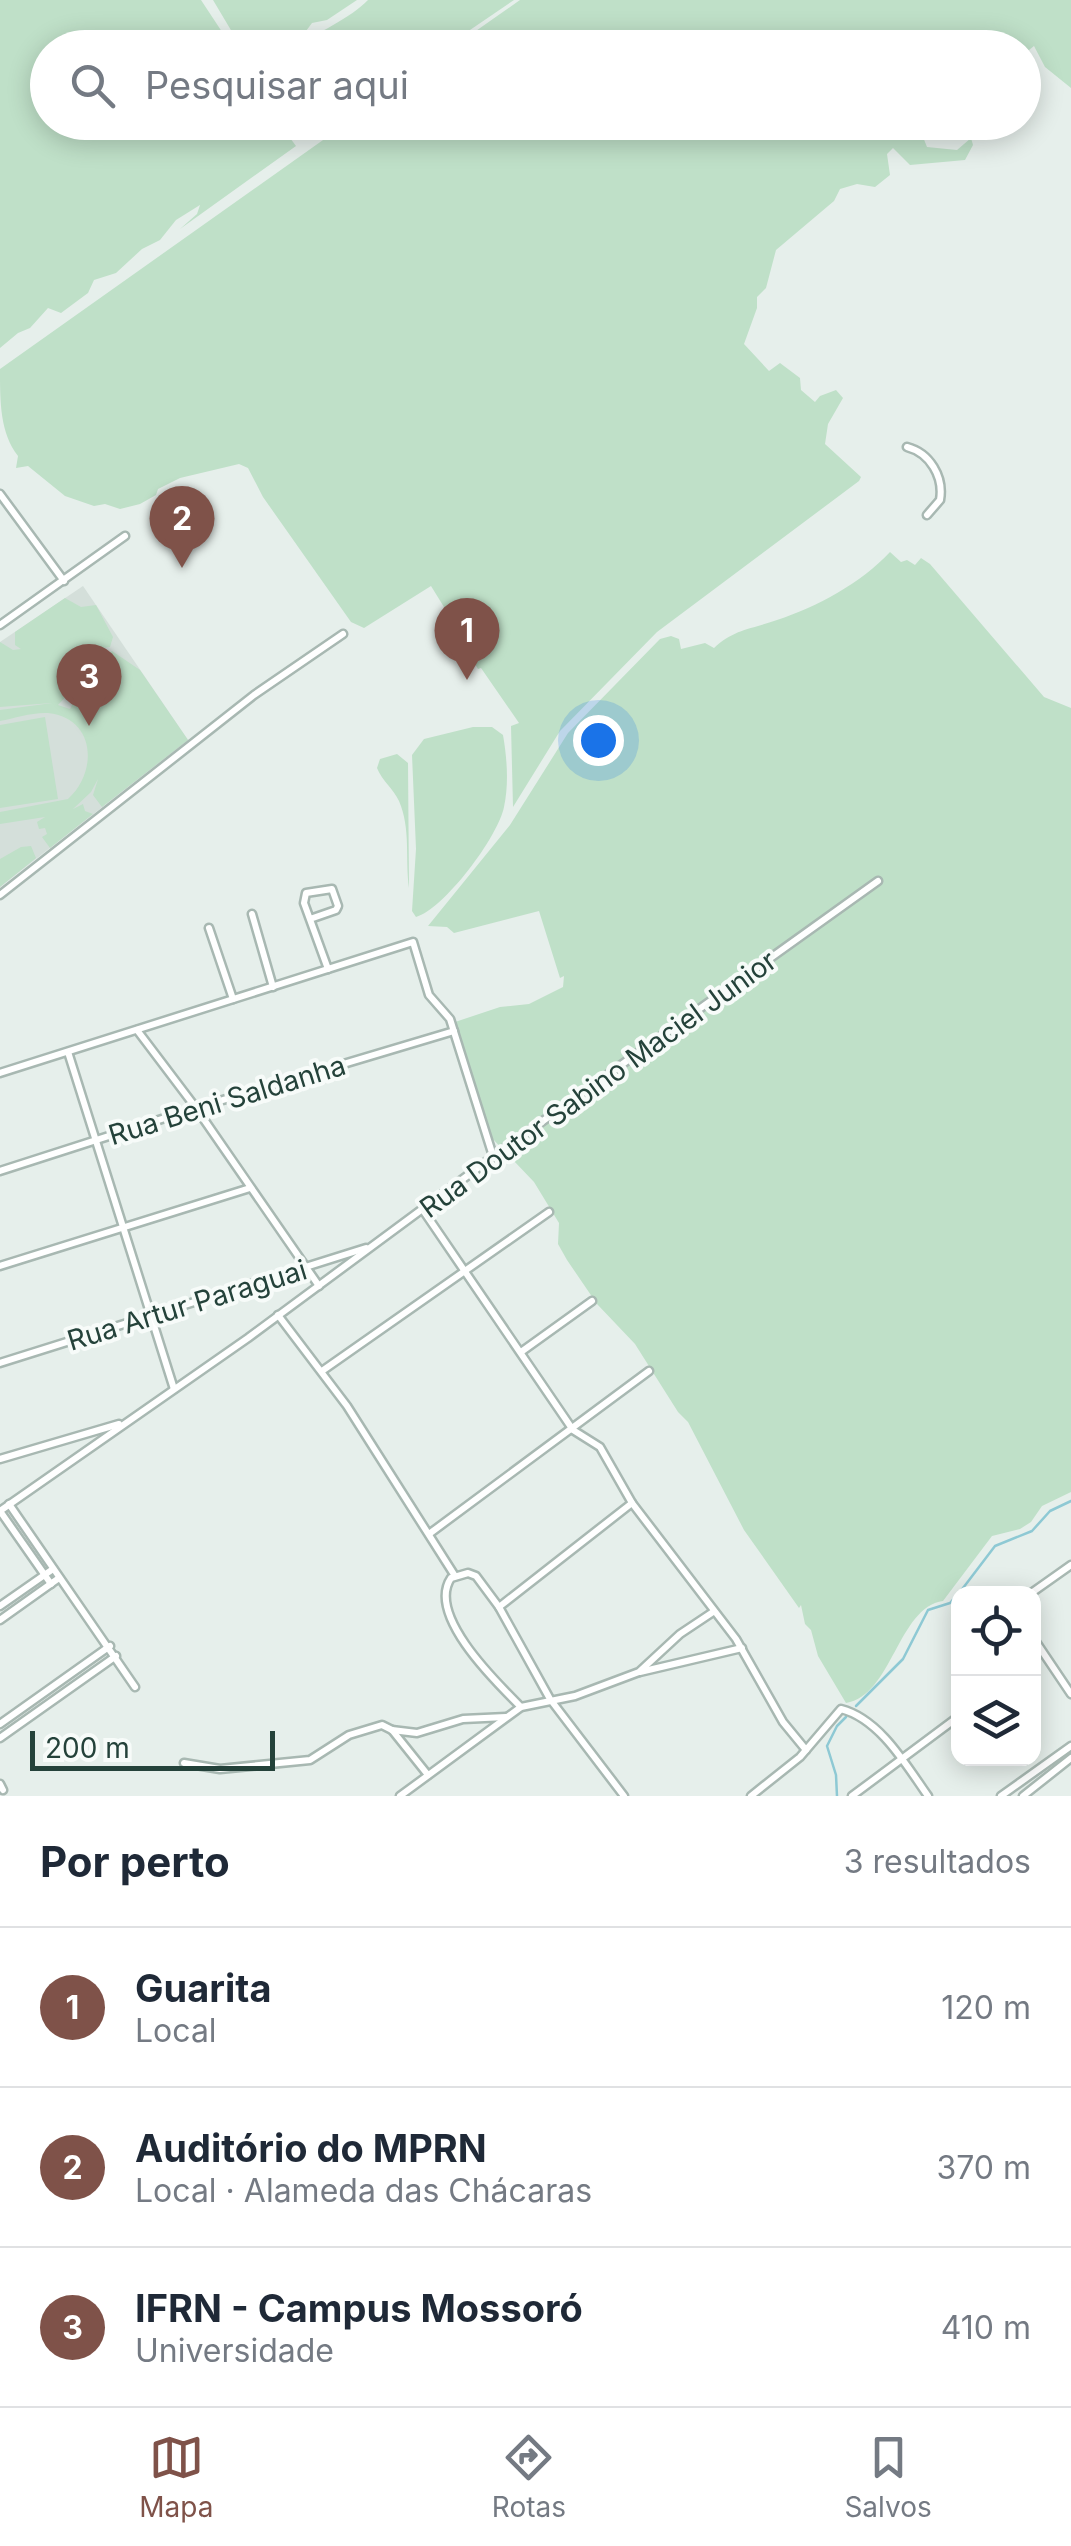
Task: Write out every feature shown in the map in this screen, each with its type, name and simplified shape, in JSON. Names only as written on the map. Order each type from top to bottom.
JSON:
[{"type":"street","points":[[907,447],[924,456],[940,483],[940,500],[927,515]]},
{"type":"street","points":[[0,494],[64,582]]},
{"type":"street","points":[[0,625],[125,536]]},
{"type":"street","points":[[0,895],[254,695],[343,634]]},
{"type":"street","name":"Rua Doutor Sabino Maciel Junior","points":[[0,1511],[878,882]]},
{"type":"street","points":[[310,919],[336,910],[332,890],[306,892],[304,903],[328,969]]},
{"type":"street","points":[[252,914],[273,987]]},
{"type":"street","points":[[210,928],[233,1000]]},
{"type":"street","points":[[0,1072],[414,942],[430,995],[450,1019],[494,1156]]},
{"type":"street","points":[[136,1030],[196,1108],[319,1286]]},
{"type":"street","name":"Rua Beni Saldanha","points":[[0,1172],[196,1108],[454,1032]]},
{"type":"street","points":[[68,1052],[174,1389]]},
{"type":"street","points":[[0,1266],[250,1188]]},
{"type":"street","points":[[422,1210],[573,1430],[598,1444],[632,1503],[742,1648],[783,1722],[806,1750]]},
{"type":"street","points":[[322,1371],[549,1212]]},
{"type":"street","name":"Rua Artur Paraguai","points":[[0,1364],[374,1246]]},
{"type":"street","points":[[520,1352],[592,1301]]},
{"type":"street","points":[[278,1315],[322,1371],[455,1576]]},
{"type":"street","points":[[429,1534],[649,1372]]},
{"type":"street","points":[[0,1459],[128,1421]]},
{"type":"street","points":[[499,1607],[632,1503]]},
{"type":"street","points":[[9,1504],[135,1687]]},
{"type":"street","points":[[0,1511],[51,1584]]},
{"type":"street","points":[[1041,1586],[1071,1565]]},
{"type":"street","points":[[0,1606],[53,1569]]},
{"type":"street","points":[[521,1707],[459,1635],[446,1586],[455,1576],[476,1576],[499,1607],[550,1699],[624,1796]]},
{"type":"street","points":[[0,1620],[59,1578]]},
{"type":"street","points":[[639,1672],[680,1634],[713,1612]]},
{"type":"street","points":[[0,1724],[110,1646]]},
{"type":"street","points":[[400,1796],[521,1707],[575,1696],[639,1672],[742,1648]]},
{"type":"street","points":[[1042,1653],[1071,1694]]},
{"type":"street","points":[[0,1738],[116,1656]]},
{"type":"street","points":[[751,1796],[806,1750],[841,1709],[866,1720],[903,1760],[928,1796]]},
{"type":"street","points":[[184,1763],[220,1769],[310,1760],[349,1735],[382,1725],[417,1734],[463,1719],[507,1717]]},
{"type":"street","points":[[852,1796],[951,1722]]},
{"type":"street","points":[[392,1730],[428,1775]]},
{"type":"street","points":[[1001,1796],[1071,1746]]},
{"type":"street","points":[[1023,1796],[1071,1758]]},
{"type":"shaded area","points":[[83,586],[188,740],[0,887],[0,642]]},
{"type":"green space","points":[[0,0],[201,0],[221,30],[30,30],[30,140],[292,140],[296,146],[180,229],[197,214],[200,205],[176,220],[160,240],[142,249],[116,273],[94,280],[88,293],[61,313],[48,308],[30,328],[0,348]]},
{"type":"green space","points":[[213,0],[357,0],[327,20],[312,23],[307,30],[231,30]]},
{"type":"green space","points":[[368,0],[514,0],[470,30],[324,30]]},
{"type":"green space","points":[[520,0],[1071,0],[1071,88],[1041,59],[1041,30],[477,30]]},
{"type":"green space","points":[[323,140],[924,140],[927,147],[957,150],[969,140],[973,145],[965,160],[910,165],[893,148],[887,154],[890,175],[875,187],[857,184],[840,189],[834,201],[776,250],[744,344],[769,371],[780,363],[800,378],[801,390],[815,402],[836,390],[843,398],[828,424],[825,444],[861,477],[657,632],[560,731],[513,807],[511,726],[519,723],[478,669],[473,654],[431,586],[364,628],[351,622],[263,497],[248,468],[239,464],[180,478],[140,504],[120,509],[105,504],[94,506],[65,496],[28,466],[16,468],[18,456],[2,416],[0,369]]},
{"type":"green space","points":[[890,552],[901,562],[907,560],[915,565],[921,558],[1044,697],[1071,708],[1071,1492],[1042,1506],[1031,1522],[1020,1529],[992,1536],[943,1601],[915,1618],[874,1685],[862,1697],[846,1703],[818,1656],[801,1605],[799,1608],[744,1530],[688,1422],[635,1344],[597,1304],[567,1260],[558,1244],[559,1223],[534,1182],[489,1135],[455,1022],[500,1007],[529,1004],[563,987],[564,976],[560,978],[539,911],[454,933],[447,927],[428,926],[510,825],[568,733],[660,639],[679,639],[681,649],[705,643],[714,648],[736,633],[823,601],[866,574]]},
{"type":"green space","points":[[65,598],[81,607],[96,605],[113,637],[110,647],[80,651],[73,689],[58,705],[70,709],[88,673],[112,651],[140,670],[188,740],[102,807],[93,795],[98,779],[73,809],[83,804],[85,811],[93,814],[50,848],[42,837],[47,834],[45,828],[39,829],[37,822],[45,817],[0,824],[0,812],[68,799],[84,775],[87,748],[76,725],[64,717],[42,713],[0,721],[0,710],[52,703],[0,707],[0,642],[13,650],[21,649],[15,645],[15,632]]},
{"type":"green space","points":[[45,717],[58,799],[0,808],[0,725]]},
{"type":"green space","points":[[473,727],[492,727],[503,735],[507,771],[504,807],[492,836],[455,887],[416,917],[412,911],[416,849],[412,755],[424,739]]},
{"type":"green space","points":[[397,754],[408,763],[409,888],[403,812],[377,768],[380,759]]},
{"type":"green space","points":[[31,846],[36,858],[0,887],[0,859]]},
{"type":"waterway","points":[[965,1586],[995,1546],[1032,1531],[1050,1511],[1071,1501]]},
{"type":"waterway","points":[[856,1706],[903,1659],[928,1610],[951,1602]]},
{"type":"waterway","points":[[837,1796],[836,1775],[827,1746],[846,1717]]},
{"type":"place","name":"Auditório do MPRN","points":[[182,568]]},
{"type":"place","name":"Guarita","points":[[467,680]]},
{"type":"place","name":"IFRN - Campus Mossoró","points":[[89,726]]}]
